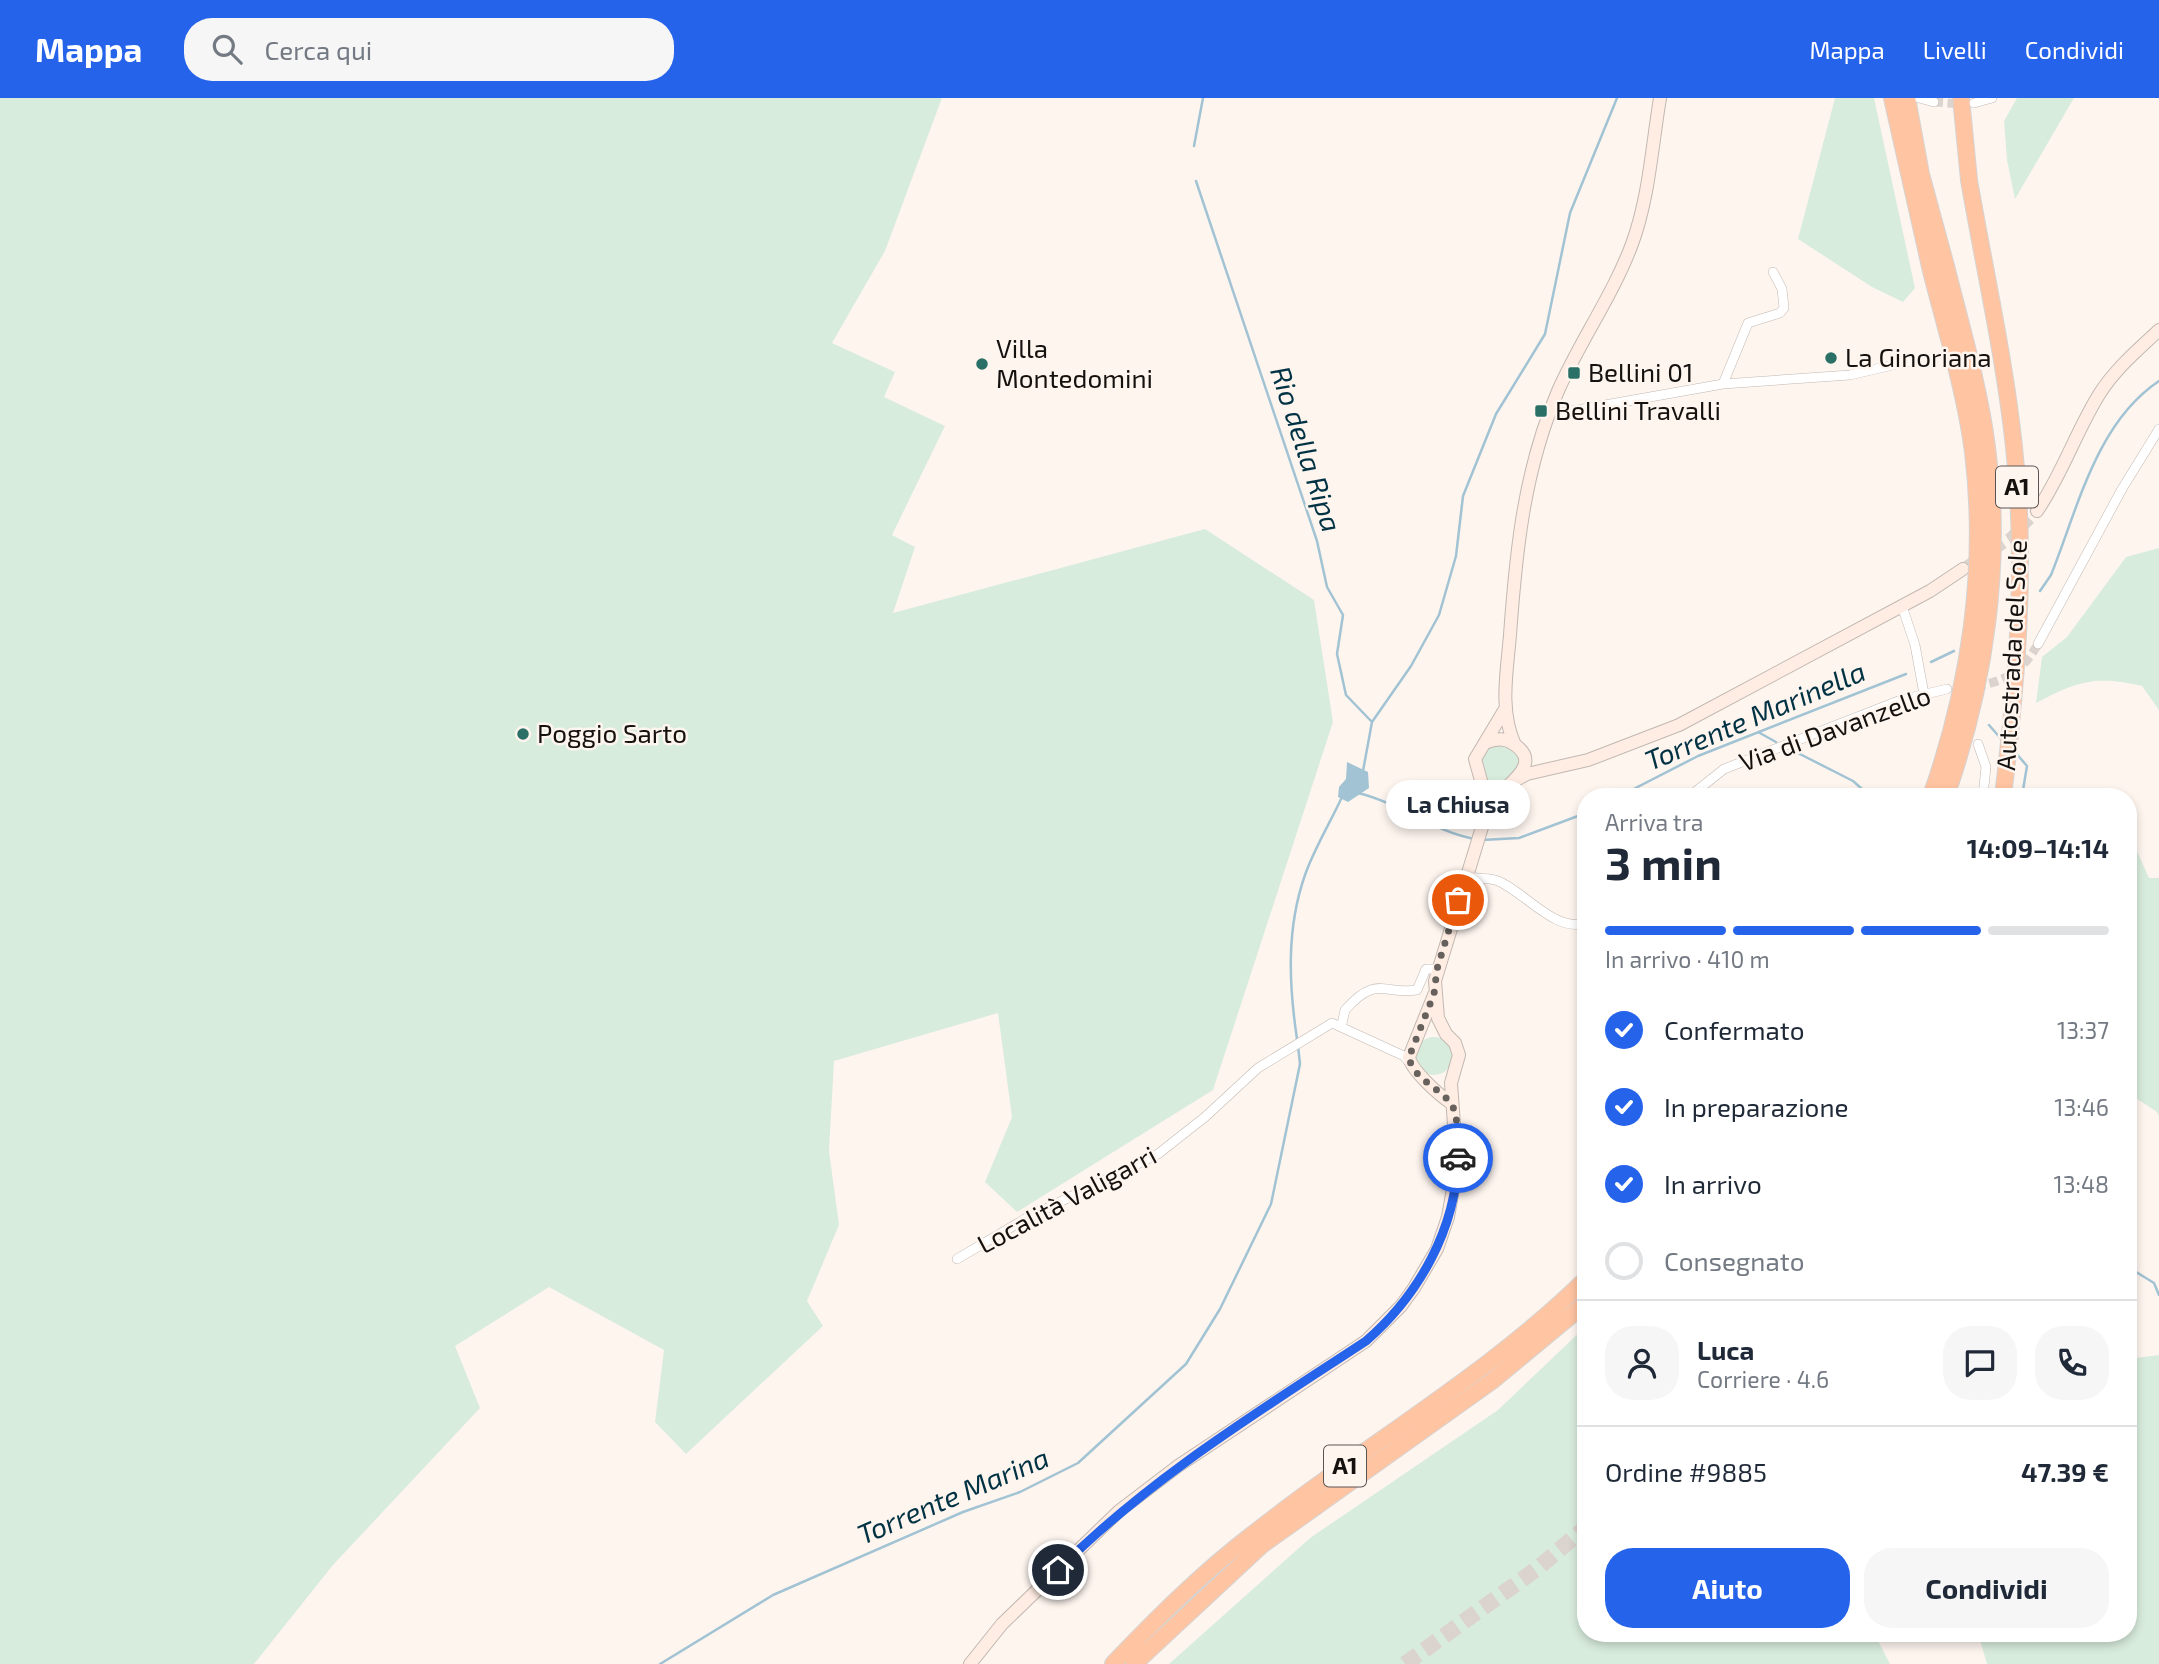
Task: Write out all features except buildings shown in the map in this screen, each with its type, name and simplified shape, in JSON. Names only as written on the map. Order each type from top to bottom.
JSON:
[{"type":"highway","name":"Autostrada del Sole","points":[[1892,98],[1938,268],[1977,389],[1987,446],[1993,508],[1990,597],[1980,673],[1949,788]]},
{"type":"highway","name":"Autostrada del Sole","points":[[1907,98],[1972,449],[1979,509],[1975,596],[1965,674],[1947,750],[1934,788]]},
{"type":"highway","name":"Autostrada del Sole","points":[[1967,101],[1969,180],[2014,446],[2021,554],[2017,663],[2004,788]]},
{"type":"highway","name":"A1","points":[[1113,1664],[1209,1569],[1254,1532],[1485,1364],[1577,1287]]},
{"type":"highway","name":"A1","points":[[1134,1664],[1262,1545],[1492,1381],[1577,1310]]},
{"type":"main road","points":[[1484,819],[1524,768],[1505,709],[1520,524],[1531,473],[1551,410],[1633,242],[1647,179],[1660,98]]},
{"type":"main road","points":[[2037,511],[2058,481],[2101,392],[2118,369],[2159,330]]},
{"type":"main road","points":[[1479,777],[1489,786],[1513,783],[1558,767],[1588,760],[1679,725],[1902,606],[1963,569]]},
{"type":"main road","points":[[970,1664],[1002,1624],[1119,1511],[1178,1466],[1366,1341],[1401,1306],[1432,1258],[1448,1217],[1457,1166],[1457,1135],[1451,1103],[1452,1073],[1459,1055],[1455,1043],[1437,1018],[1434,994],[1437,969],[1484,819],[1485,795],[1475,759],[1505,709]]},
{"type":"main road","points":[[1485,743],[1504,739],[1519,750],[1558,767]]},
{"type":"main road","points":[[1434,994],[1414,1042],[1410,1063],[1417,1074],[1428,1080],[1451,1103]]},
{"type":"main road","points":[[1414,1042],[1433,1031],[1446,1034]]},
{"type":"main road","points":[[1428,1080],[1441,1080],[1452,1073]]},
{"type":"street","points":[[1919,98],[1934,102]]},
{"type":"street","points":[[1967,101],[1992,98]]},
{"type":"street","points":[[1723,384],[1748,323],[1780,313],[1784,308],[1782,289],[1773,272]]},
{"type":"street","points":[[1551,410],[1560,413],[1723,384],[1850,375],[1910,361]]},
{"type":"street","points":[[2038,644],[2122,488],[2159,429]]},
{"type":"street","points":[[1902,606],[1915,645],[1924,694]]},
{"type":"street","name":"Via di Davanzello","points":[[1699,788],[1724,769],[1924,694],[1947,689]]},
{"type":"street","points":[[1979,744],[1986,767],[1984,788]]},
{"type":"street","points":[[1466,875],[1477,881],[1497,880],[1560,921],[1577,922]]},
{"type":"street","points":[[1410,1063],[1393,1050],[1342,1024],[1345,1010],[1370,990],[1385,986],[1418,990],[1426,969],[1437,969]]},
{"type":"street","name":"Località Valigarri","points":[[957,1259],[1025,1220],[1158,1154],[1272,1058],[1332,1023],[1342,1024]]},
{"type":"street","points":[[1393,1050],[1414,1042]]},
{"type":"green space","points":[[0,98],[942,98],[885,251],[832,343],[895,372],[884,397],[945,426],[892,535],[915,547],[893,613],[1205,529],[1314,600],[1333,722],[1213,1090],[1017,1212],[985,1182],[1012,1117],[998,1013],[834,1061],[829,1151],[839,1225],[807,1301],[823,1326],[686,1454],[655,1422],[664,1350],[549,1287],[455,1346],[480,1408],[333,1565],[254,1664],[0,1664]]},
{"type":"green space","points":[[1835,98],[1874,98],[1915,288],[1903,302],[1872,287],[1798,239]]},
{"type":"green space","points":[[2017,98],[2074,98],[2015,199],[2007,160],[2004,121]]},
{"type":"green space","points":[[2159,548],[2159,710],[2142,686],[2112,681],[2075,685],[2036,703],[2042,657],[2067,637],[2126,557]]},
{"type":"green space","points":[[1504,739],[1524,762],[1501,788],[1489,786],[1477,753]]},
{"type":"green space","points":[[2137,851],[2149,878],[2159,878],[2159,1117],[2157,1112],[2137,1099]]},
{"type":"green space","points":[[1434,1037],[1447,1043],[1453,1056],[1447,1069],[1434,1075],[1421,1069],[1415,1056],[1421,1043]]},
{"type":"green space","points":[[1577,1335],[1577,1642],[1879,1642],[1890,1664],[1169,1664],[1310,1538],[1498,1410]]},
{"type":"green space","points":[[2159,1355],[2159,1664],[1987,1664],[1981,1642],[2137,1642],[2137,1358]]},
{"type":"water","points":[[1347,762],[1368,772],[1369,788],[1348,802],[1338,797],[1339,787],[1346,779]]},
{"type":"waterway","name":"Rio della Ripa","points":[[1194,146],[1203,98]]},
{"type":"waterway","name":"Torrente Marina","points":[[1363,771],[1372,722],[1411,666],[1439,615],[1456,556],[1463,496],[1496,414],[1545,334],[1570,213],[1617,98]]},
{"type":"waterway","name":"Rio della Ripa","points":[[1196,181],[1317,541],[1327,587],[1343,615],[1337,654],[1346,695],[1372,722]]},
{"type":"waterway","name":"Torrente Marinella","points":[[2040,591],[2051,575],[2080,495],[2104,443],[2137,399],[2159,381]]},
{"type":"waterway","name":"Torrente Marinella","points":[[1931,662],[1954,651]]},
{"type":"waterway","name":"Torrente Marinella","points":[[1636,788],[1698,756],[1906,674]]},
{"type":"waterway","points":[[1989,725],[2002,740]]},
{"type":"waterway","points":[[1758,732],[1776,742]]},
{"type":"waterway","points":[[1790,749],[1853,781],[1861,788]]},
{"type":"waterway","points":[[2015,752],[2027,766],[2023,788]]},
{"type":"waterway","name":"Torrente Marinella","points":[[1358,793],[1388,803],[1445,830],[1475,839]]},
{"type":"waterway","name":"Torrente Marina","points":[[1297,1039],[1291,978],[1295,916],[1309,865],[1342,797]]},
{"type":"waterway","name":"Torrente Marinella","points":[[1482,840],[1519,838],[1577,816]]},
{"type":"waterway","name":"Torrente Marina","points":[[660,1664],[773,1595],[963,1512],[1020,1492],[1078,1463],[1186,1364],[1220,1309],[1271,1204],[1300,1064],[1298,1046]]},
{"type":"waterway","points":[[2137,1273],[2154,1283],[2159,1295]]},
{"type":"tunnel","points":[[1934,102],[1964,104]]},
{"type":"tunnel","points":[[1963,569],[2011,538],[2037,511]]},
{"type":"tunnel","points":[[1976,686],[2013,673],[2038,644]]},
{"type":"tunnel","points":[[1405,1664],[1538,1568],[1577,1535]]},
{"type":"way so far","points":[[1458,900],[1437,969],[1434,994],[1409,1057],[1417,1074],[1428,1080],[1443,1098],[1451,1103],[1458,1158]]},
{"type":"place","name":"La Ginoriana","points":[[1831,358]]},
{"type":"place","name":"Villa Montedomini","points":[[982,364]]},
{"type":"place","name":"Bellini 01","points":[[1574,373]]},
{"type":"place","name":"Bellini Travalli","points":[[1541,411]]},
{"type":"place","name":"Poggio Sarto","points":[[523,734]]},
{"type":"place","name":"La Chiusa","points":[[1458,900]]},
{"type":"route","points":[[1058,1570],[1119,1511],[1178,1466],[1366,1341],[1383,1326],[1414,1288],[1437,1248],[1455,1188],[1458,1158]]}]
